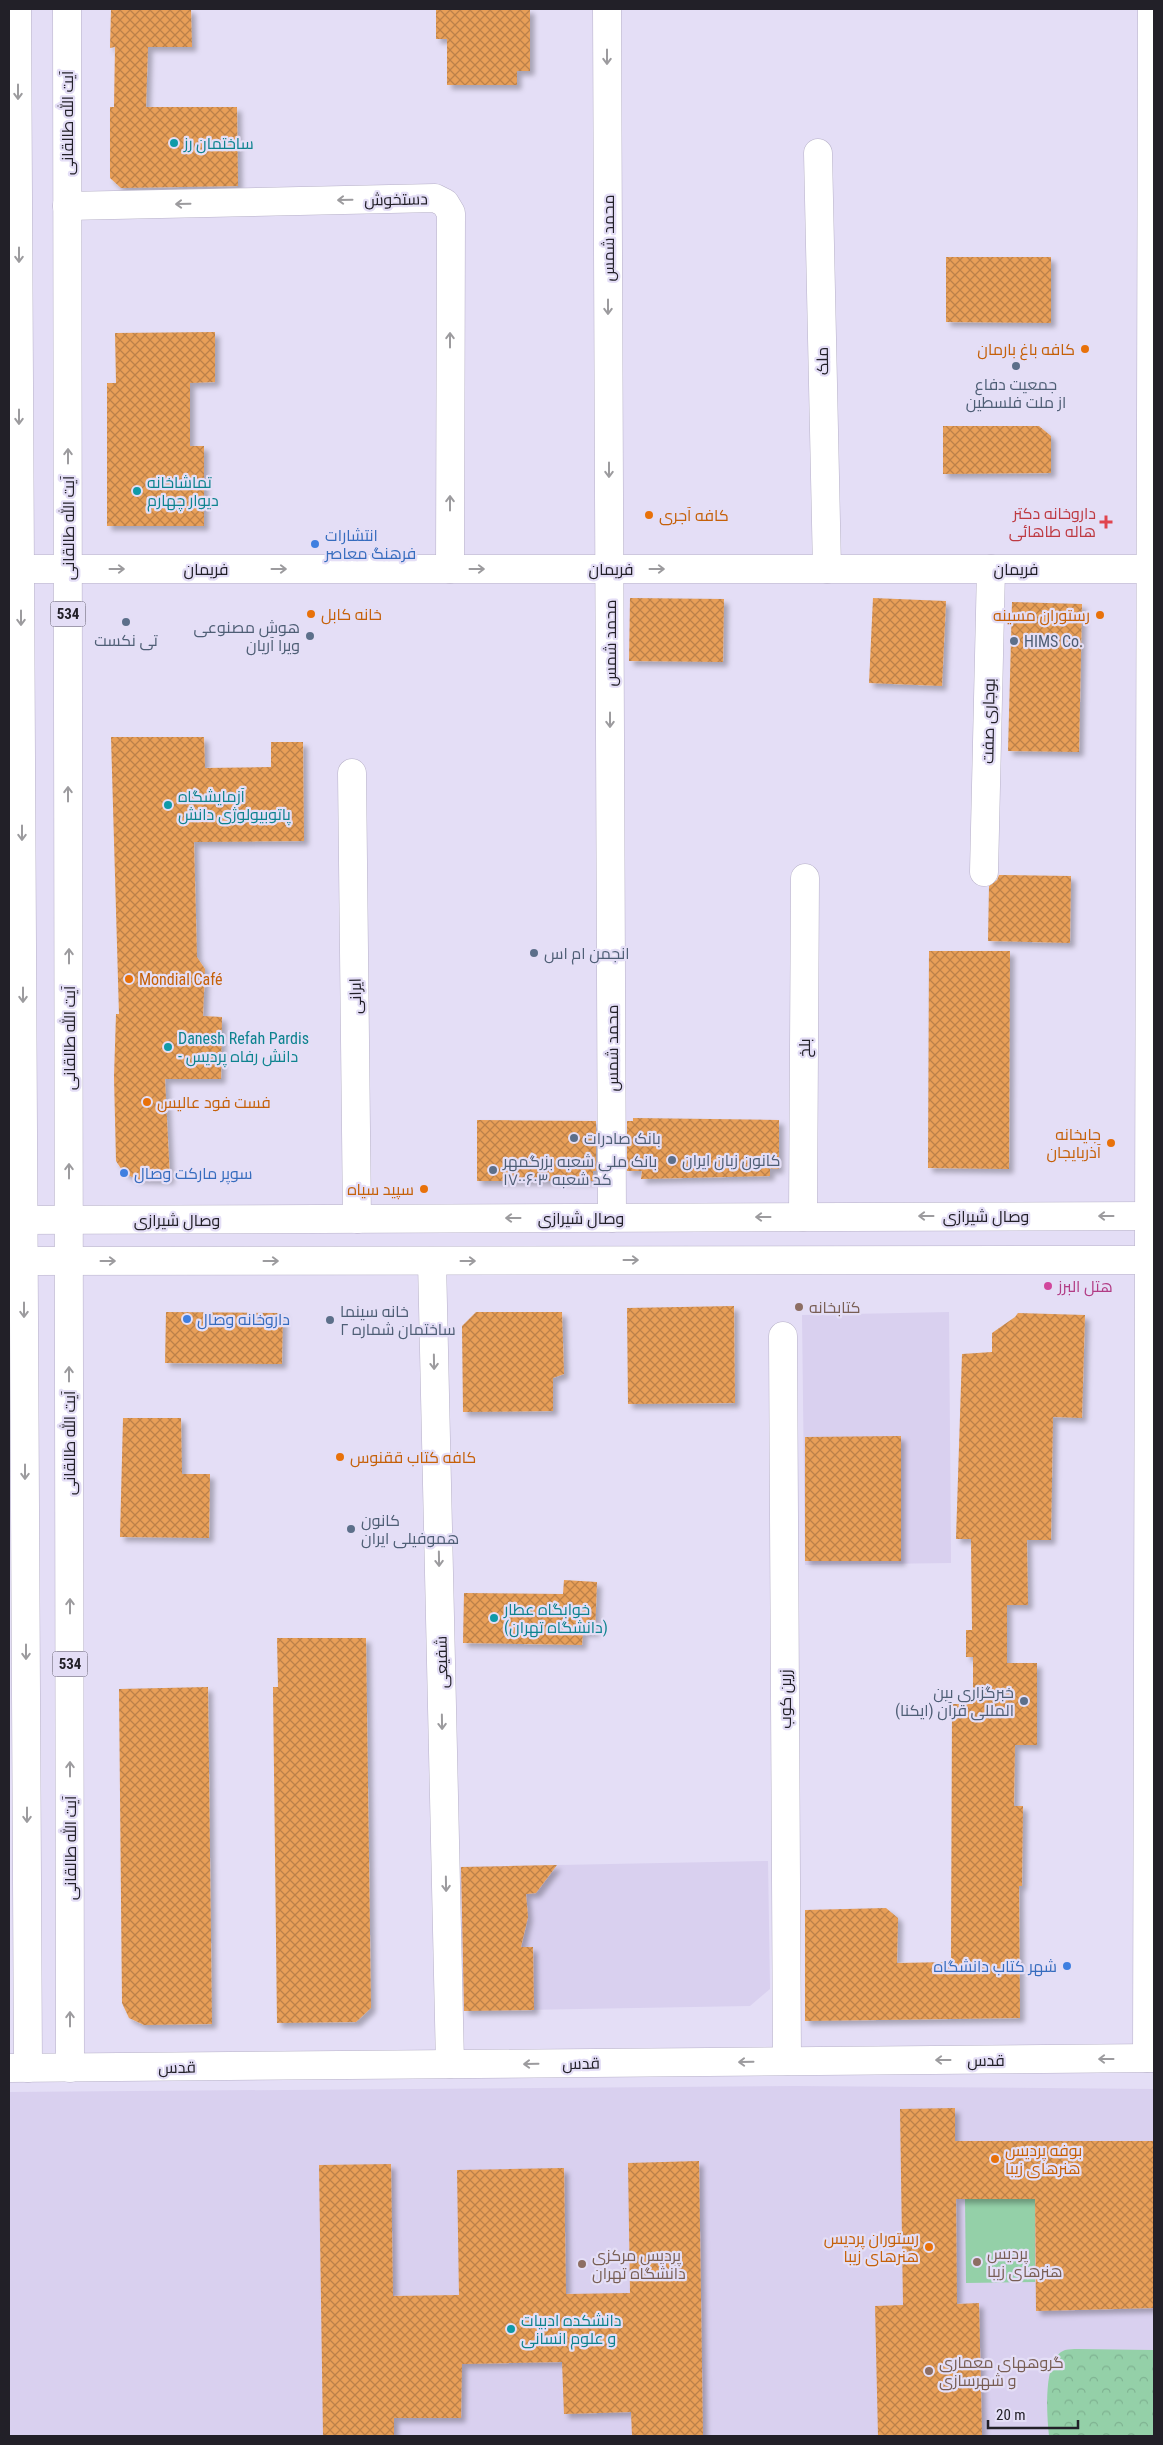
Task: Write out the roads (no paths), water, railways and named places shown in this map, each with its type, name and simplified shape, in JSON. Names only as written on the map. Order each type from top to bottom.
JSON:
[{"type":"street","points":[[17,9],[15,569],[18,2068]]},
{"type":"street","name":"آیت الله طالقانی","points":[[67,9],[70,2068]]},
{"type":"street","name":"محمد شمس","points":[[607,9],[612,1218]]},
{"type":"street","points":[[1151,2058],[1152,9]]},
{"type":"street","name":"ملک","points":[[818,152],[827,569]]},
{"type":"street","name":"دستخوش","points":[[67,206],[435,198],[445,203],[451,213],[450,569]]},
{"type":"street","name":"فریمان","points":[[15,569],[1153,569]]},
{"type":"street","name":"بوجاری صفت","points":[[984,872],[991,569]]},
{"type":"street","name":"ایرانی","points":[[352,773],[357,1219]]},
{"type":"street","name":"بلخ","points":[[802,1217],[805,878]]},
{"type":"street","name":"وصال شیرازی","points":[[16,1220],[1152,1216]]},
{"type":"street","name":"شفیعی","points":[[431,1219],[450,2064]]},
{"type":"street","points":[[17,1261],[1152,1260]]},
{"type":"street","name":"زرین کوب","points":[[783,1336],[787,2061]]},
{"type":"street","name":"قدس","points":[[18,2068],[1151,2058]]},
{"type":"place","name":"ساختمان رز","points":[[174,143]]},
{"type":"place","name":"کافه باغ بارمان","points":[[1085,349]]},
{"type":"place","name":"جمعیت دفاع از ملت فلسطین","points":[[1016,366]]},
{"type":"place","name":"تماشاخانه دیوار چهارم","points":[[137,491]]},
{"type":"place","name":"کافه آجری","points":[[649,515]]},
{"type":"place","name":"داروخانه دکتر هاله طاهائی","points":[[1106,522]]},
{"type":"place","name":"انتشارات فرهنگ معاصر","points":[[315,544]]},
{"type":"place","name":"خانه کابل","points":[[311,614]]},
{"type":"place","name":"رستوران مسینه","points":[[1100,615]]},
{"type":"place","name":"تی نکست","points":[[126,622]]},
{"type":"place","name":"هوش مصنوعی ویرا آریان","points":[[310,636]]},
{"type":"place","name":"HIMS Co.","points":[[1014,641]]},
{"type":"place","name":"آزمایشگاه پاتوبیولوژی دانش","points":[[168,805]]},
{"type":"place","name":"انجمن ام اس","points":[[534,953]]},
{"type":"place","name":"Mondial Café","points":[[129,979]]},
{"type":"place","name":"Danesh Refah Pardis - دانش رفاه پردیس","points":[[168,1047]]},
{"type":"place","name":"فست فود عالیس","points":[[147,1102]]},
{"type":"place","name":"بانک صادرات","points":[[574,1138]]},
{"type":"place","name":"چایخانه آذربایجان","points":[[1111,1143]]},
{"type":"place","name":"کانون زبان ایران","points":[[672,1160]]},
{"type":"place","name":"بانک ملی شعبه بزرگمهر کد شعبه ۱۷۰۰۶۰۳","points":[[493,1170]]},
{"type":"place","name":"سوپر مارکت وصال","points":[[124,1173]]},
{"type":"place","name":"سپید سیاه","points":[[424,1189]]},
{"type":"place","name":"هتل البرز","points":[[1048,1286]]},
{"type":"place","name":"کتابخانه","points":[[799,1307]]},
{"type":"place","name":"داروخانه وصال","points":[[187,1319]]},
{"type":"place","name":"خانه سینما ساختمان شماره ۲","points":[[330,1320]]},
{"type":"place","name":"کافه کتاب ققنوس","points":[[340,1457]]},
{"type":"place","name":"کانون هموفیلی ایران","points":[[351,1529]]},
{"type":"place","name":"خوابگاه عطار (دانشگاه تهران)","points":[[494,1618]]},
{"type":"place","name":"خبرگزاری بین المللی قرآن (ایکنا)","points":[[1024,1701]]},
{"type":"place","name":"شهر کتاب دانشگاه","points":[[1067,1966]]},
{"type":"place","name":"بوفه پردیس هنرهای زیبا","points":[[995,2159]]},
{"type":"place","name":"رستوران پردیس هنرهای زیبا","points":[[929,2247]]},
{"type":"place","name":"پردیس هنرهای زیبا","points":[[977,2262]]},
{"type":"place","name":"پردیس مرکزی دانشگاه‌ تهران","points":[[582,2264]]},
{"type":"place","name":"دانشکده ادبیات و علوم انسانی","points":[[511,2329]]},
{"type":"place","name":"گروههای معماری و شهرسازی","points":[[929,2371]]}]
